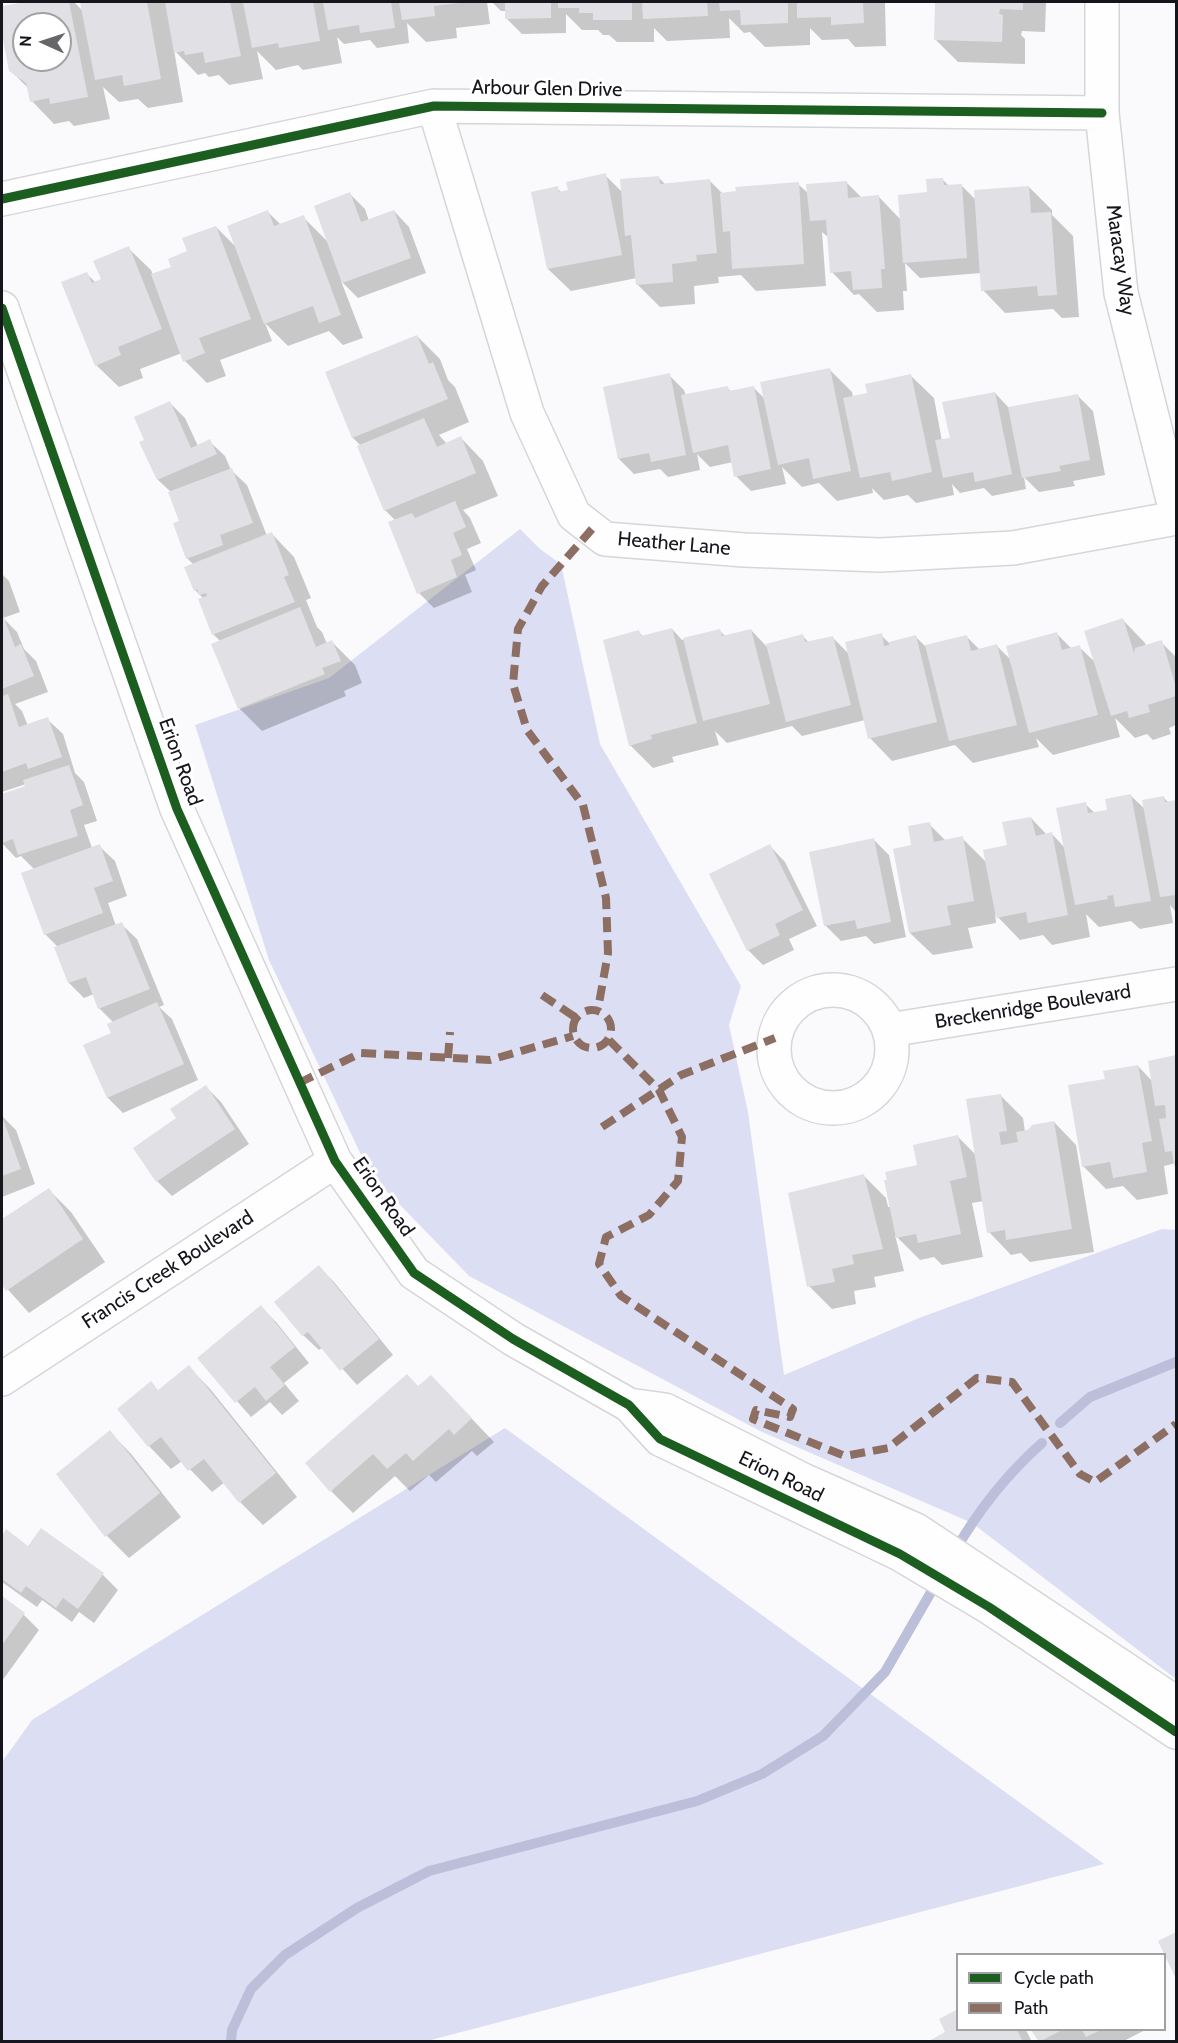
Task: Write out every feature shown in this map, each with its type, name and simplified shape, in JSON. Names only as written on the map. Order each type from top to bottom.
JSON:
[{"type":"street","name":"Maracay Way","points":[[1102,2],[1102,112],[1121,293],[1176,512]]},
{"type":"street","name":"Arbour Glen Drive","points":[[2,199],[434,106],[1102,112]]},
{"type":"street","name":"Heather Lane","points":[[434,106],[527,413],[574,515],[605,538],[744,550],[880,555],[1013,548],[1176,518]]},
{"type":"street","name":"Erion Road","points":[[2,308],[177,809],[335,1161],[414,1273],[513,1339],[629,1405],[660,1439],[908,1542],[994,1596],[1176,1703]]},
{"type":"street","name":"Breckenridge Boulevard","points":[[889,1030],[1176,984]]},
{"type":"street","name":"Francis Creek Boulevard","points":[[2,1379],[335,1161]]},
{"type":"street","name":"Erion Road","points":[[994,1596],[1176,1732]]},
{"type":"shaded area","points":[[520,529],[540,549],[561,564],[600,744],[741,986],[729,1025],[748,1112],[784,1375],[760,1431],[469,1276],[370,1174],[269,960],[195,725],[329,678]]},
{"type":"shaded area","points":[[1162,1229],[1176,1230],[1176,1679],[972,1523],[760,1431],[784,1375],[919,1318]]},
{"type":"shaded area","points":[[505,1428],[1104,1864],[427,2041],[2,2041],[2,1762],[32,1720]]},
{"type":"building","points":[[26,2],[69,2],[71,12],[12,12],[12,72],[72,72],[72,17],[88,97],[50,104],[49,98],[30,102],[26,83],[9,71],[2,34],[2,6]]},
{"type":"building","points":[[80,2],[147,2],[161,79],[124,86],[122,75],[95,80]]},
{"type":"building","points":[[165,2],[230,2],[241,56],[205,63],[203,52],[185,55],[184,51],[174,53]]},
{"type":"building","points":[[243,2],[313,2],[320,41],[279,48],[278,43],[252,48]]},
{"type":"building","points":[[323,2],[391,2],[395,28],[360,33],[359,25],[328,30]]},
{"type":"building","points":[[399,2],[459,3],[434,6],[435,16],[402,20]]},
{"type":"building","points":[[505,2],[551,2],[551,18],[505,19]]},
{"type":"building","points":[[558,2],[632,2],[632,20],[593,20],[593,13],[579,13],[579,8],[558,8]]},
{"type":"building","points":[[642,2],[707,2],[708,16],[643,19]]},
{"type":"building","points":[[719,2],[788,2],[788,23],[741,25],[740,10],[720,11]]},
{"type":"building","points":[[797,2],[863,2],[864,23],[831,25],[831,17],[797,18]]},
{"type":"building","points":[[935,2],[1023,2],[1023,10],[1000,9],[999,14],[1003,15],[1002,42],[934,40]]},
{"type":"building","points":[[606,173],[622,255],[547,269],[531,192],[558,186],[559,192],[568,190],[566,182]]},
{"type":"building","points":[[659,176],[660,184],[710,179],[717,253],[696,255],[697,261],[672,264],[673,282],[636,285],[631,235],[625,236],[620,179]]},
{"type":"building","points":[[943,178],[944,185],[962,184],[967,258],[903,263],[898,195],[927,192],[926,179]]},
{"type":"building","points":[[847,181],[848,198],[879,195],[885,269],[881,269],[882,288],[853,290],[851,271],[830,273],[826,220],[810,221],[806,184]]},
{"type":"building","points":[[799,182],[804,264],[732,269],[730,231],[723,232],[720,193],[736,191],[735,187]]},
{"type":"building","points":[[1029,186],[1031,213],[1051,212],[1057,295],[1038,296],[1037,286],[981,291],[974,190]]},
{"type":"building","points":[[350,192],[361,222],[394,210],[411,258],[342,283],[314,206]]},
{"type":"building","points":[[268,210],[274,226],[304,215],[341,315],[319,323],[313,306],[264,324],[227,226]]},
{"type":"building","points":[[216,226],[251,319],[199,338],[205,353],[183,362],[151,274],[171,267],[168,259],[187,251],[182,238]]},
{"type":"building","points":[[129,246],[162,329],[118,347],[121,355],[95,366],[61,282],[87,272],[92,283],[101,279],[93,261]]},
{"type":"building","points":[[417,335],[429,364],[433,362],[448,399],[352,438],[325,372]]},
{"type":"building","points":[[830,368],[851,471],[813,479],[809,458],[778,465],[760,382]]},
{"type":"building","points":[[670,373],[686,455],[651,462],[649,453],[618,459],[603,387]]},
{"type":"building","points":[[911,374],[932,472],[892,481],[890,472],[860,478],[843,398],[867,393],[865,384]]},
{"type":"building","points":[[728,386],[729,391],[754,386],[771,469],[734,477],[728,445],[693,453],[681,395]]},
{"type":"building","points":[[995,392],[1012,474],[975,482],[973,472],[943,478],[935,440],[950,438],[942,402]]},
{"type":"building","points":[[1078,394],[1090,460],[1059,466],[1061,471],[1022,478],[1008,407]]},
{"type":"building","points":[[170,401],[191,448],[210,439],[217,454],[157,480],[139,442],[144,440],[134,417]]},
{"type":"building","points":[[424,418],[437,447],[461,436],[476,473],[384,511],[357,446]]},
{"type":"building","points":[[232,468],[253,523],[220,535],[223,545],[186,559],[173,523],[179,521],[168,492]]},
{"type":"building","points":[[455,501],[466,527],[453,533],[462,555],[451,560],[457,577],[417,594],[388,522],[412,513],[415,518]]},
{"type":"building","points":[[272,532],[289,575],[284,577],[295,602],[212,635],[198,599],[207,596],[206,593],[199,595],[197,589],[194,591],[184,567]]},
{"type":"building","points":[[300,607],[316,647],[332,640],[341,661],[322,668],[325,674],[238,709],[211,644]]},
{"type":"building","points":[[2,613],[15,647],[21,644],[34,676],[2,689]]},
{"type":"building","points":[[1123,618],[1134,653],[1135,648],[1162,640],[1176,687],[1176,696],[1148,705],[1150,712],[1129,718],[1127,711],[1111,716],[1084,631]]},
{"type":"building","points":[[672,628],[697,723],[651,735],[652,739],[629,746],[603,640],[639,630],[641,636]]},
{"type":"building","points":[[720,629],[722,636],[751,629],[770,704],[703,721],[683,638]]},
{"type":"building","points":[[1057,632],[1062,650],[1080,645],[1098,715],[1029,733],[1006,646]]},
{"type":"building","points":[[882,633],[884,646],[889,645],[889,642],[916,635],[937,722],[868,739],[845,642]]},
{"type":"building","points":[[803,634],[805,642],[833,636],[851,705],[786,722],[766,644]]},
{"type":"building","points":[[967,635],[971,651],[997,644],[1017,725],[949,741],[925,645]]},
{"type":"building","points":[[8,694],[19,727],[48,717],[62,757],[28,769],[26,763],[2,772],[2,696]]},
{"type":"building","points":[[69,765],[83,805],[70,810],[78,836],[18,855],[13,839],[2,843],[2,794],[25,786],[23,780]]},
{"type":"building","points":[[1131,794],[1151,901],[1115,907],[1113,895],[1107,896],[1108,899],[1075,905],[1056,808],[1086,802],[1088,813],[1107,810],[1105,799]]},
{"type":"building","points":[[1164,796],[1165,802],[1176,800],[1176,895],[1160,897],[1142,800]]},
{"type":"building","points":[[1031,817],[1036,836],[1052,832],[1068,915],[1028,923],[1026,912],[996,918],[983,850],[1007,845],[1002,822]]},
{"type":"building","points":[[930,822],[934,842],[963,836],[974,901],[947,906],[951,925],[909,933],[893,849],[911,845],[908,826]]},
{"type":"building","points":[[874,838],[891,922],[857,929],[855,920],[824,926],[809,852]]},
{"type":"building","points":[[100,844],[113,881],[94,888],[103,913],[44,935],[21,873]]},
{"type":"building","points":[[770,844],[803,910],[775,924],[780,935],[747,951],[709,874]]},
{"type":"building","points":[[122,922],[150,989],[98,1009],[86,977],[68,983],[54,947]]},
{"type":"building","points":[[157,1002],[184,1064],[107,1098],[83,1045],[111,1033],[107,1024]]},
{"type":"building","points":[[1176,1055],[1176,1166],[1174,1166],[1172,1151],[1165,1152],[1159,1119],[1166,1118],[1165,1105],[1155,1106],[1148,1061]]},
{"type":"building","points":[[1138,1065],[1152,1141],[1142,1143],[1147,1172],[1113,1178],[1110,1162],[1082,1167],[1068,1085],[1105,1079],[1103,1071]]},
{"type":"building","points":[[206,1085],[235,1129],[156,1182],[133,1148],[176,1118],[170,1109]]},
{"type":"building","points":[[1001,1094],[1007,1131],[999,1132],[1001,1145],[1018,1142],[1016,1132],[1028,1130],[1032,1125],[1054,1121],[1072,1229],[1006,1240],[1005,1230],[987,1233],[966,1099]]},
{"type":"building","points":[[2,1116],[21,1169],[2,1176]]},
{"type":"building","points":[[958,1135],[967,1177],[950,1181],[961,1234],[918,1243],[916,1234],[896,1238],[884,1180],[887,1180],[885,1172],[917,1165],[913,1145]]},
{"type":"building","points":[[864,1174],[883,1249],[852,1255],[854,1264],[832,1269],[835,1282],[807,1287],[788,1193]]},
{"type":"building","points":[[49,1188],[83,1239],[6,1291],[2,1285],[2,1219]]},
{"type":"building","points":[[319,1265],[379,1339],[340,1371],[308,1332],[302,1336],[274,1302]]},
{"type":"building","points":[[261,1305],[295,1347],[270,1367],[285,1385],[266,1401],[255,1387],[235,1403],[197,1358]]},
{"type":"building","points":[[189,1365],[276,1473],[239,1503],[204,1459],[188,1471],[161,1437],[148,1447],[117,1409],[151,1381],[158,1390]]},
{"type":"building","points":[[407,1374],[418,1386],[431,1375],[472,1418],[454,1435],[449,1429],[413,1461],[406,1453],[387,1469],[373,1454],[330,1492],[305,1463]]},
{"type":"building","points":[[110,1430],[160,1493],[105,1537],[56,1474]]},
{"type":"building","points":[[41,1528],[104,1573],[78,1609],[63,1598],[56,1608],[26,1586],[21,1593],[2,1579],[2,1536],[6,1529],[28,1546]]},
{"type":"building","points":[[2,1596],[25,1613],[2,1645]]},
{"type":"building","points":[[1176,1932],[1176,1979],[1166,1953],[1164,1953],[1158,1941]]},
{"type":"building","points":[[956,2010],[956,2031],[1018,2031],[1023,2042],[927,2042],[945,2032],[939,2019]]},
{"type":"building","points":[[1032,2031],[1060,2031],[1039,2042]]},
{"type":"building","points":[[1083,2031],[1099,2031],[1086,2037]]},
{"type":"waterway","points":[[1060,1423],[1090,1397],[1176,1362]]},
{"type":"waterway","points":[[955,1551],[994,1493],[1042,1443]]},
{"type":"waterway","points":[[231,2042],[232,2030],[251,1989],[285,1955],[357,1908],[429,1871],[697,1801],[762,1774],[823,1736],[885,1672],[938,1580]]},
{"type":"marked path","points":[[592,529],[542,586],[518,629],[513,684],[527,730],[583,805],[606,898],[608,953],[598,1009]]},
{"type":"marked path","points":[[542,995],[575,1017]]},
{"type":"marked path","points":[[592,1010],[606,1015],[611,1029],[606,1043],[592,1048],[578,1043],[573,1029],[578,1015],[592,1010]]},
{"type":"marked path","points":[[448,1058],[450,1032]]},
{"type":"marked path","points":[[299,1083],[361,1053],[490,1060],[573,1036]]},
{"type":"marked path","points":[[602,1127],[681,1075],[775,1038]]},
{"type":"marked path","points":[[609,1040],[659,1090],[682,1137],[678,1181],[649,1215],[606,1237],[599,1264],[621,1296],[793,1409],[790,1417],[756,1410],[753,1419],[845,1456],[888,1448],[977,1378],[1012,1382],[1080,1474],[1095,1482],[1176,1424]]},
{"type":"cycle path","points":[[2,199],[434,106],[1102,113]]},
{"type":"cycle path","points":[[2,308],[177,809],[335,1161],[414,1273],[513,1339],[629,1405],[660,1439],[900,1554],[989,1607],[1176,1732]]}]
